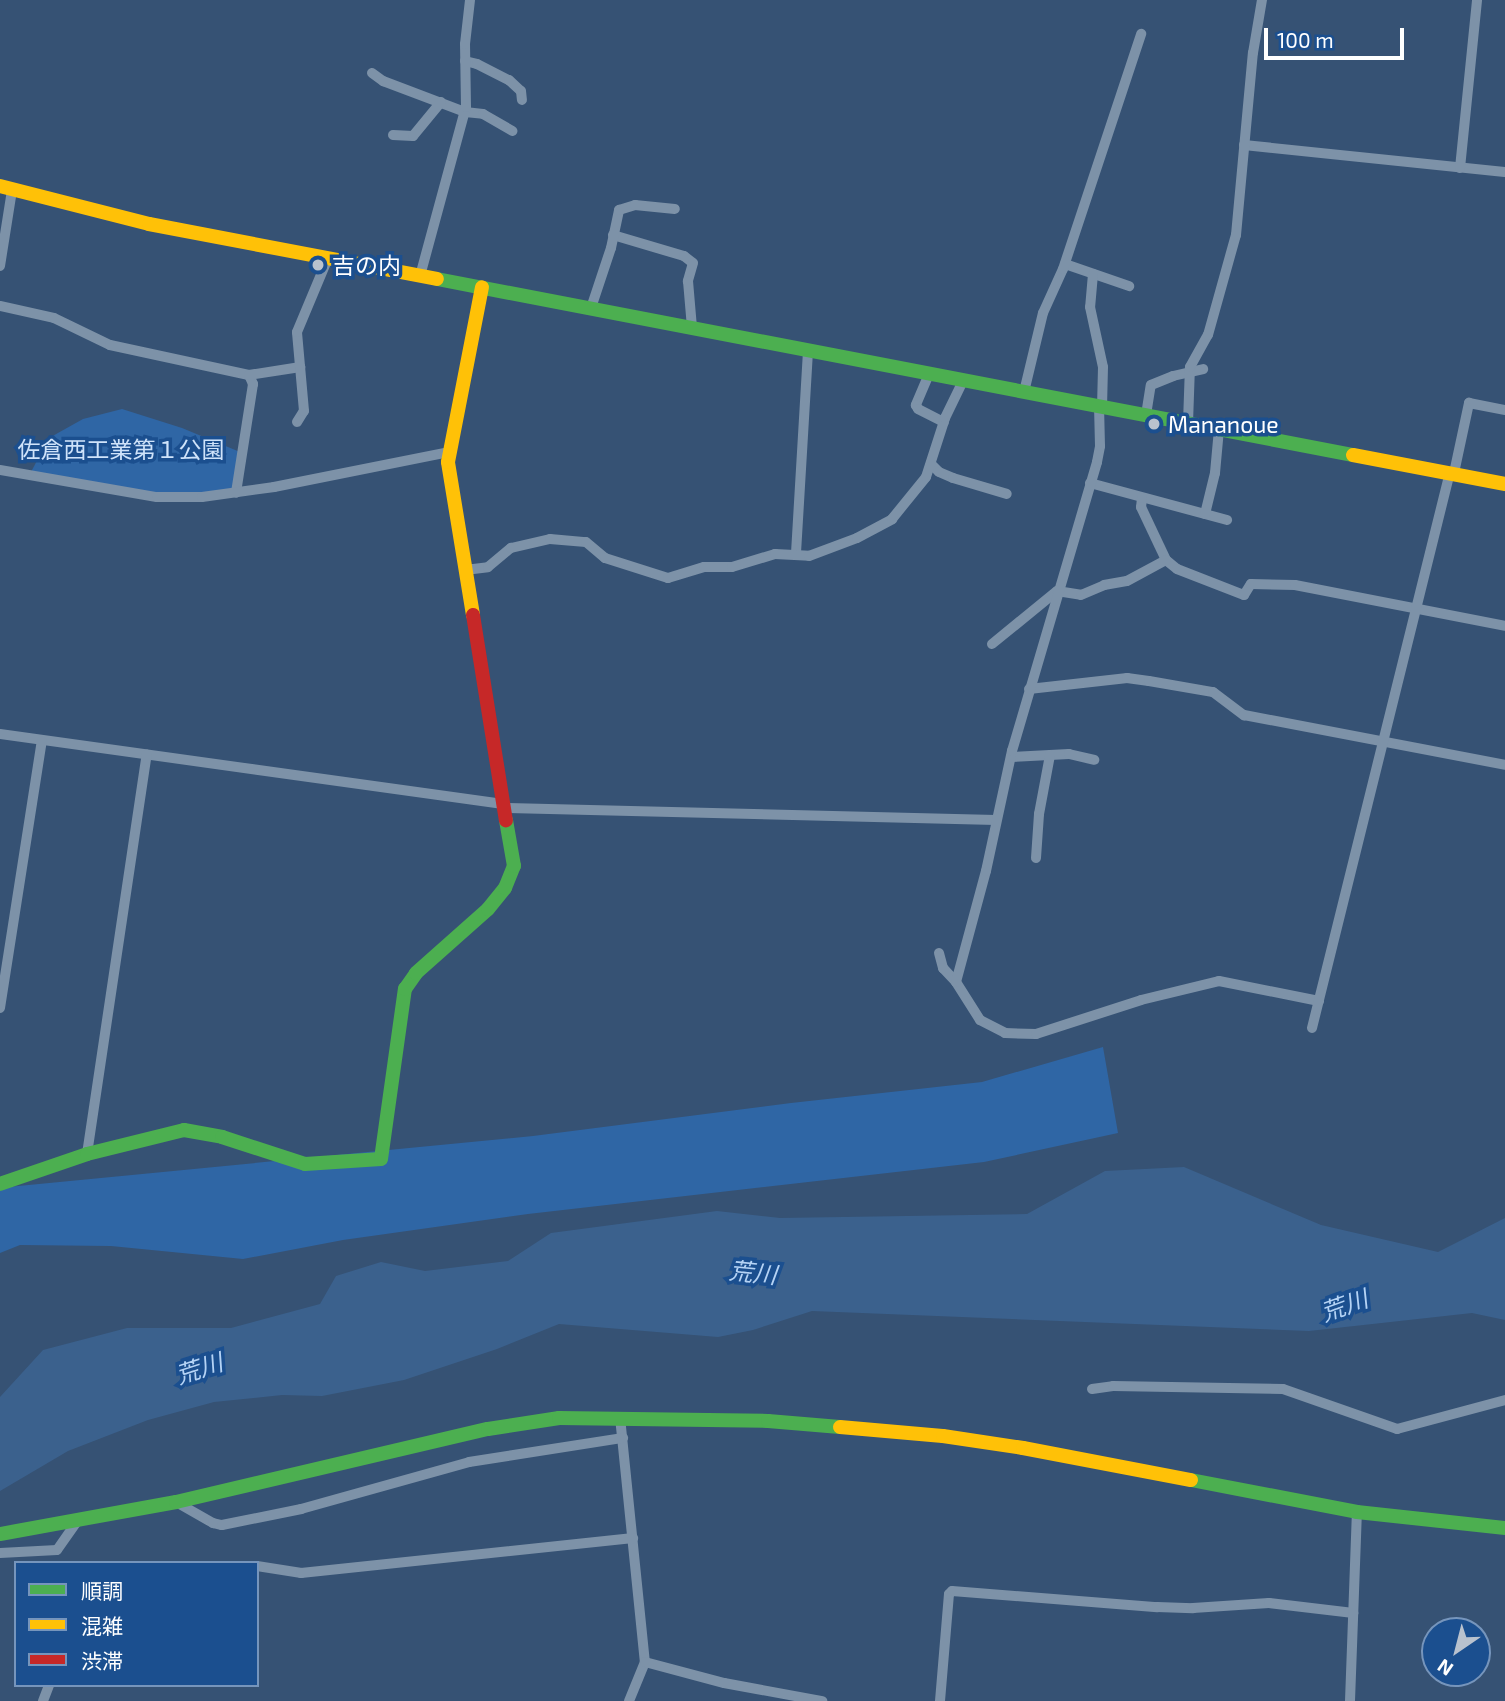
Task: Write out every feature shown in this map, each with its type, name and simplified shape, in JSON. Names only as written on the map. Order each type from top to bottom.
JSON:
[{"type":"street","points":[[420,276],[465,112],[470,0]]},
{"type":"street","points":[[1188,423],[1189,372],[1208,335],[1236,235],[1262,0]]},
{"type":"street","points":[[1460,168],[1477,0]]},
{"type":"street","points":[[1024,392],[1043,313],[1065,264],[1141,34]]},
{"type":"street","points":[[466,61],[509,80],[521,91],[522,100]]},
{"type":"street","points":[[372,73],[383,81],[465,112],[483,114],[512,131]]},
{"type":"street","points":[[393,135],[413,136],[441,103]]},
{"type":"street","points":[[1244,145],[1505,172]]},
{"type":"street","points":[[0,265],[6,188],[149,224],[1505,484]]},
{"type":"street","points":[[591,308],[619,210],[624,206],[675,209]]},
{"type":"street","points":[[613,235],[684,256],[693,263],[688,281],[692,328]]},
{"type":"street","points":[[297,422],[304,411],[296,348],[299,325],[328,258]]},
{"type":"street","points":[[1065,264],[1129,286]]},
{"type":"street","points":[[956,982],[1029,689],[1100,446],[1103,367],[1090,307],[1093,274]]},
{"type":"street","points":[[0,1184],[87,1154],[184,1130],[222,1137],[305,1164],[367,1162],[381,1158],[405,989],[416,973],[474,924],[505,888],[514,866],[447,462],[482,287]]},
{"type":"street","points":[[0,306],[54,318],[110,345],[249,375],[300,367]]},
{"type":"street","points":[[796,553],[808,351]]},
{"type":"street","points":[[1146,415],[1152,385],[1203,369]]},
{"type":"street","points":[[929,374],[916,405],[918,409],[944,422]]},
{"type":"street","points":[[236,493],[253,384],[249,375]]},
{"type":"street","points":[[465,570],[488,566],[511,548],[550,539],[586,542],[605,558],[668,578],[704,567],[732,567],[775,554],[796,553],[809,556],[857,538],[892,519],[926,477],[944,422],[963,381]]},
{"type":"street","points":[[1312,1028],[1469,403],[1505,410]]},
{"type":"street","points":[[1205,514],[1215,473],[1219,429]]},
{"type":"street","points":[[0,470],[157,497],[236,493],[449,452]]},
{"type":"street","points":[[931,464],[939,472],[953,478],[1007,494]]},
{"type":"street","points":[[1090,483],[1227,520]]},
{"type":"street","points":[[1142,498],[1141,507],[1166,560],[1177,569],[1244,595],[1251,584],[1295,585],[1505,626]]},
{"type":"street","points":[[992,644],[1057,592],[1081,595],[1104,585],[1127,581],[1166,560]]},
{"type":"street","points":[[1029,689],[1127,678],[1149,681],[1213,692],[1244,715],[1505,765]]},
{"type":"street","points":[[0,734],[504,806],[996,820]]},
{"type":"street","points":[[0,1008],[42,741]]},
{"type":"street","points":[[87,1154],[147,754]]},
{"type":"street","points":[[1011,757],[1069,754],[1094,760]]},
{"type":"street","points":[[1036,858],[1039,814],[1050,755]]},
{"type":"street","points":[[939,953],[943,968],[956,982],[980,1020],[1004,1033],[1036,1034],[1141,1000],[1219,981],[1319,1002]]},
{"type":"street","points":[[1092,1389],[1113,1385],[1283,1389],[1397,1429],[1505,1400]]},
{"type":"street","points":[[620,1417],[645,1662],[629,1701]]},
{"type":"street","points":[[0,1534],[176,1503],[477,1431],[559,1418],[620,1417],[768,1421],[943,1436],[1023,1448],[1357,1512],[1505,1528]]},
{"type":"street","points":[[176,1503],[222,1525],[300,1509],[470,1462],[623,1438]]},
{"type":"street","points":[[1350,1701],[1357,1512]]},
{"type":"street","points":[[0,1553],[57,1550],[77,1521]]},
{"type":"street","points":[[259,1566],[301,1573],[633,1538]]},
{"type":"street","points":[[940,1701],[949,1594],[952,1591],[1157,1606],[1269,1603],[1353,1613]]},
{"type":"street","points":[[645,1662],[724,1683],[822,1701]]},
{"type":"green space","name":"佐倉西工業第１公園","points":[[122,409],[182,428],[240,452],[234,491],[154,494],[31,472],[49,438],[83,419]]},
{"type":"green space","points":[[1103,1047],[1118,1133],[984,1162],[528,1214],[343,1240],[243,1259],[111,1246],[20,1245],[0,1253],[0,1190],[8,1187],[533,1136],[982,1082]]},
{"type":"water","name":"荒川","points":[[1184,1167],[1321,1225],[1438,1252],[1505,1218],[1505,1320],[1472,1313],[1309,1331],[812,1311],[753,1330],[718,1337],[559,1324],[497,1349],[404,1380],[322,1396],[282,1395],[214,1402],[148,1420],[68,1451],[0,1491],[0,1397],[43,1350],[127,1328],[231,1328],[320,1304],[336,1276],[381,1262],[425,1271],[508,1261],[551,1233],[717,1211],[780,1218],[1027,1214],[1105,1171]]},
{"type":"traffic: fast","points":[[437,279],[1353,455]]},
{"type":"traffic: fast","points":[[0,1184],[87,1154],[184,1130],[222,1137],[305,1164],[381,1159],[405,989],[416,973],[488,909],[505,888],[514,866],[506,820]]},
{"type":"traffic: fast","points":[[0,1534],[176,1502],[488,1429],[559,1418],[768,1421],[840,1427]]},
{"type":"traffic: fast","points":[[1191,1480],[1357,1512],[1505,1528]]},
{"type":"traffic: slow","points":[[0,186],[149,224],[437,279]]},
{"type":"traffic: slow","points":[[473,615],[448,462],[482,287]]},
{"type":"traffic: slow","points":[[1353,455],[1505,484]]},
{"type":"traffic: slow","points":[[840,1427],[943,1436],[1023,1448],[1191,1480]]},
{"type":"traffic: jam","points":[[473,615],[506,820]]},
{"type":"place","name":"吉の内","points":[[318,265]]},
{"type":"place","name":"Mananoue","points":[[1154,424]]}]
